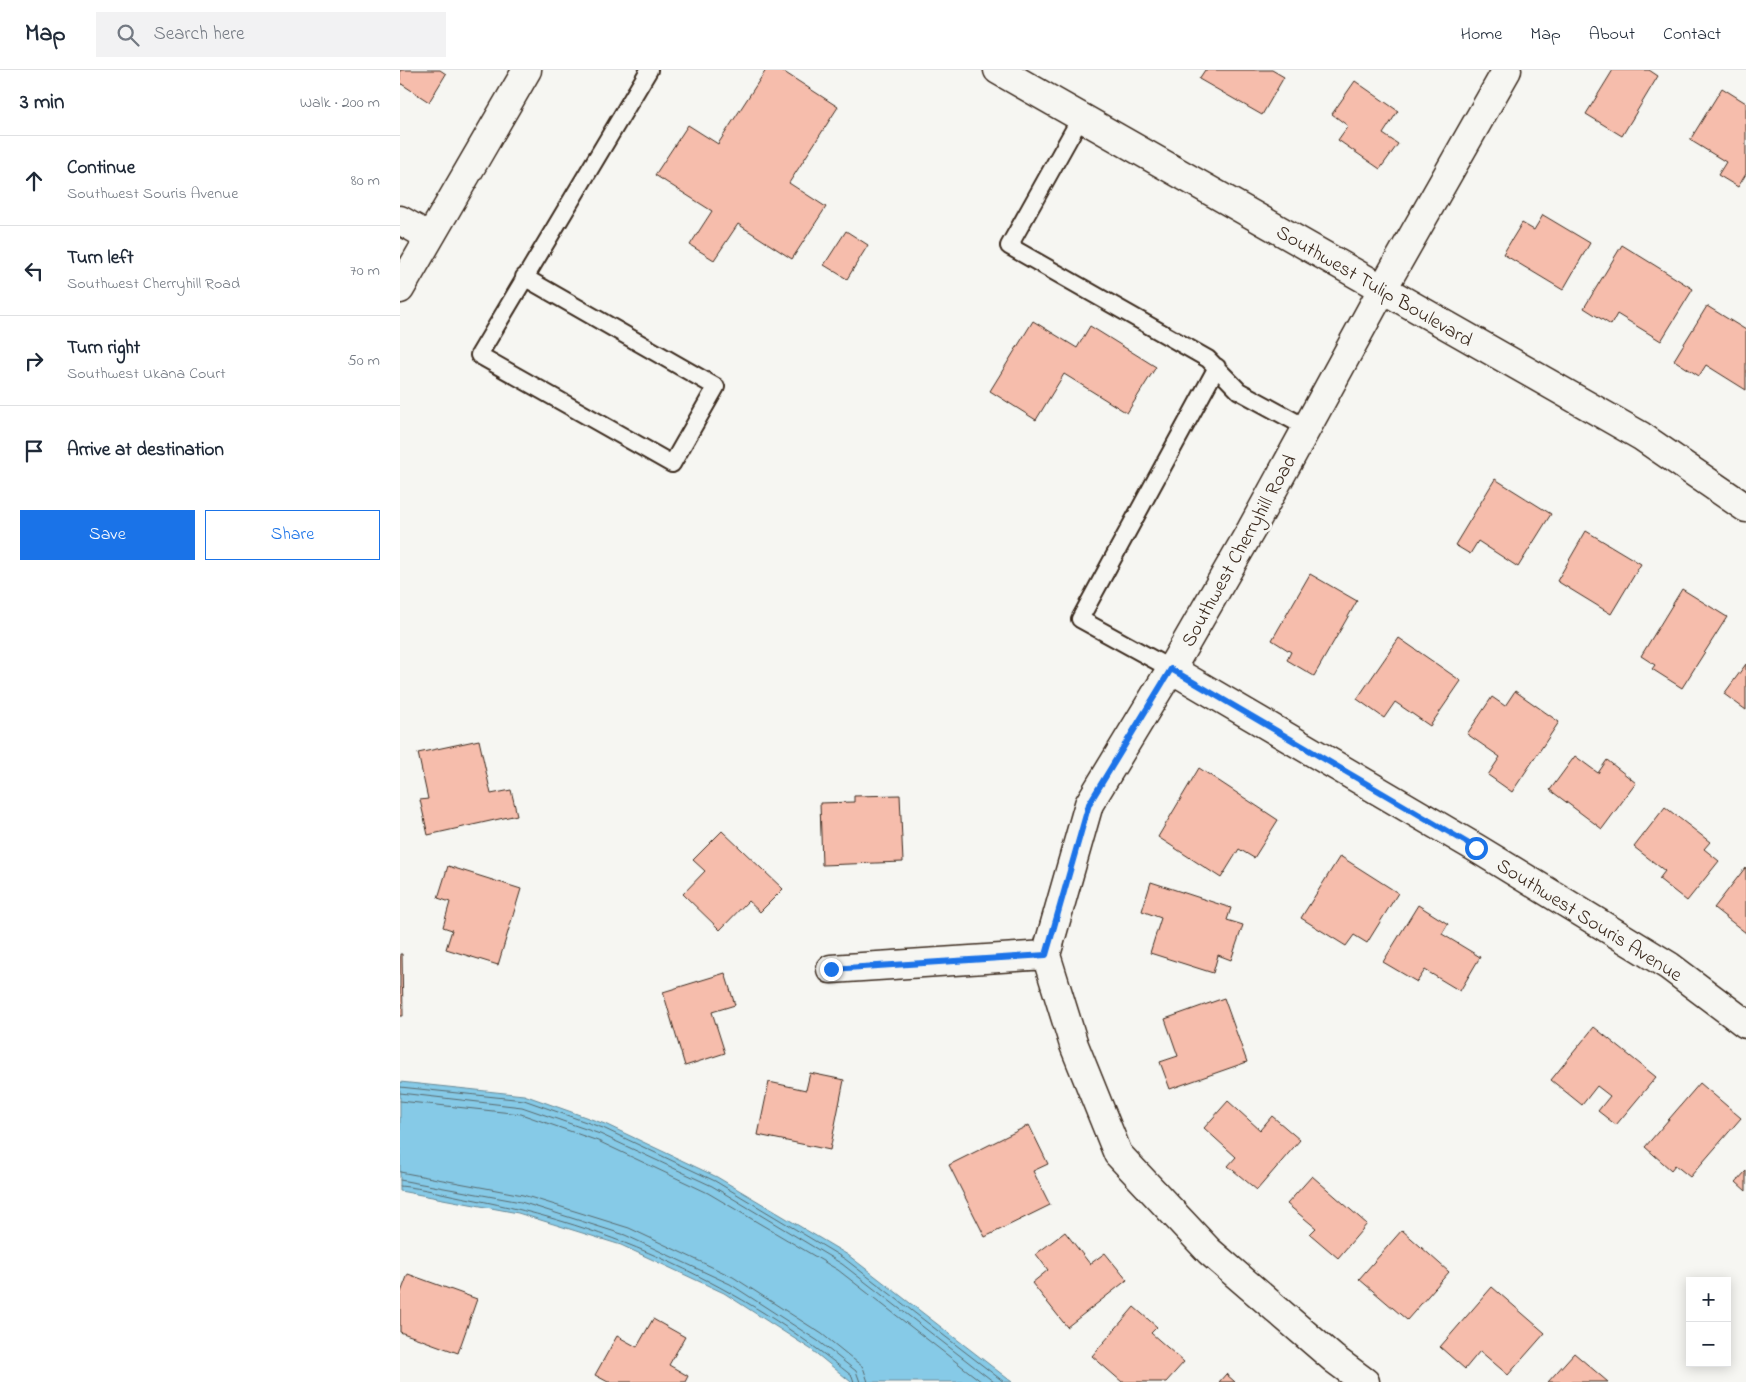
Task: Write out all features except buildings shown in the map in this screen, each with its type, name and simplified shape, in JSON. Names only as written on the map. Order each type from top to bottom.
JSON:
[{"type":"street","points":[[400,289],[527,70]]},
{"type":"street","name":"Southwest Tulip Boulevard","points":[[998,70],[1641,436],[1746,508]]},
{"type":"street","name":"Southwest Cherryhill Road","points":[[1046,955],[1089,804],[1171,669],[1507,70]]},
{"type":"street","points":[[400,220],[430,237]]},
{"type":"street","name":"Southwest Souris Avenue","points":[[1171,669],[1476,848],[1669,966],[1746,1024]]},
{"type":"street","points":[[831,969],[1046,955],[1074,1045],[1118,1154],[1209,1251],[1334,1359],[1365,1382]]},
{"type":"lane","points":[[524,277],[716,387],[672,464],[479,355],[524,277],[649,70]]},
{"type":"lane","points":[[1082,118],[1009,246],[1208,359],[1239,390],[1307,428]]},
{"type":"lane","points":[[1171,669],[1080,619],[1217,367]]},
{"type":"water","points":[[400,1082],[524,1095],[605,1124],[717,1177],[848,1255],[1012,1382],[851,1382],[812,1350],[724,1293],[621,1245],[518,1213],[400,1191]]},
{"type":"route","points":[[831,969],[1046,955],[1089,804],[1171,669],[1476,848]]}]
